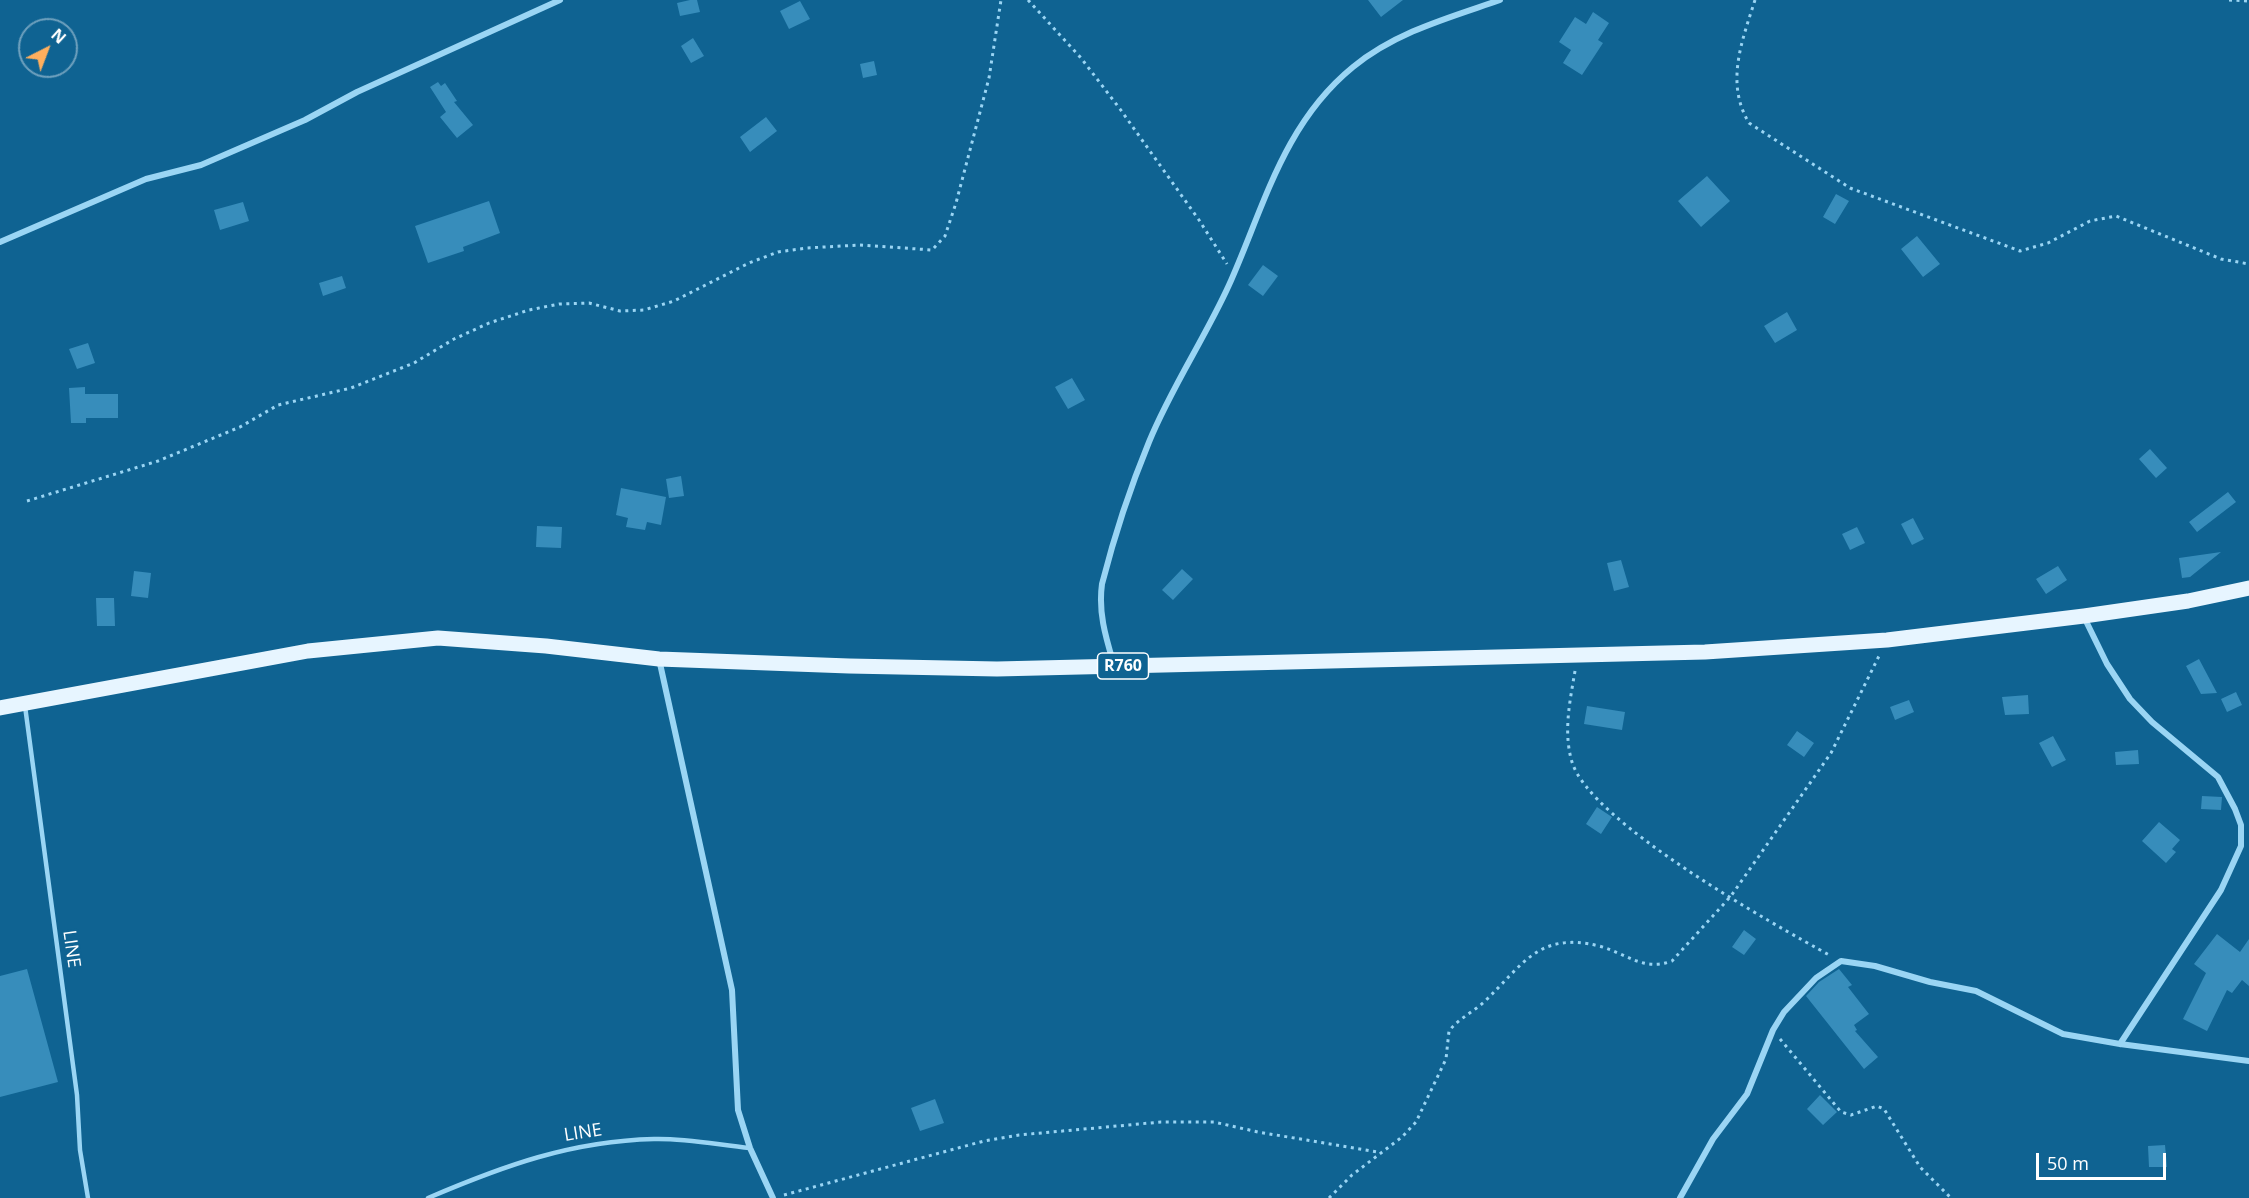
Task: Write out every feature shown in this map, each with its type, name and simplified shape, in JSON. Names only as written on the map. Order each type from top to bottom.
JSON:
[{"type":"main road","name":"R760","points":[[0,708],[308,651],[438,638],[658,658],[849,666],[997,669],[1706,652],[1887,640],[2084,616],[2188,601],[2249,588]]},
{"type":"street","points":[[0,242],[146,179],[201,165],[304,120],[357,92],[560,0]]},
{"type":"street","points":[[1114,666],[1100,602],[1106,568],[1149,442],[1233,274],[1271,178],[1301,125],[1329,89],[1380,47],[1405,33],[1500,0]]},
{"type":"street","points":[[2084,616],[2107,664],[2130,699],[2152,722],[2218,777],[2241,825],[2241,846],[2221,890],[2120,1044]]},
{"type":"street","points":[[658,658],[732,990],[738,1110],[750,1148],[773,1198]]},
{"type":"street","points":[[1680,1198],[1713,1139],[1747,1094],[1773,1030],[1799,994],[1816,978],[1841,961],[1875,966],[1976,992],[2063,1034],[2249,1061]]},
{"type":"lane","name":"LINE","points":[[25,703],[77,1095],[80,1150],[88,1198]]},
{"type":"lane","name":"LINE","points":[[428,1198],[495,1169],[574,1146],[655,1138],[750,1148]]},
{"type":"path","points":[[27,501],[158,461],[240,427],[278,405],[351,388],[414,363],[454,339],[489,323],[529,310],[559,304],[589,303],[620,311],[644,310],[674,301],[750,262],[778,252],[797,249],[860,245],[932,250],[945,236],[986,95],[1001,0]]},
{"type":"path","points":[[1028,0],[1081,58],[1120,109],[1199,220],[1233,274]]},
{"type":"path","points":[[1755,0],[1736,70],[1736,87],[1742,110],[1749,123],[1844,184],[2020,251],[2048,243],[2090,221],[2116,216],[2221,260],[2249,264]]},
{"type":"path","points":[[2229,0],[2249,1]]},
{"type":"path","points":[[1329,1198],[1380,1152],[1402,1137],[1423,1110],[1446,1059],[1449,1031],[1483,1003],[1524,962],[1547,946],[1564,941],[1600,947],[1631,961],[1660,965],[1672,961],[1731,896],[1832,753],[1887,640]]},
{"type":"path","points":[[1578,655],[1568,726],[1572,763],[1581,783],[1636,832],[1685,869],[1841,961]]},
{"type":"path","points":[[1773,1030],[1841,1112],[1851,1115],[1877,1106],[1884,1109],[1920,1167],[1951,1198]]},
{"type":"path","points":[[773,1198],[984,1141],[1119,1125],[1214,1122],[1258,1132],[1380,1152]]},
{"type":"building","points":[[697,0],[700,12],[680,16],[677,3]]},
{"type":"building","points":[[1368,0],[1403,0],[1381,17]]},
{"type":"building","points":[[800,1],[810,19],[789,29],[780,11]]},
{"type":"building","points":[[1593,12],[1609,23],[1598,40],[1603,43],[1582,75],[1563,63],[1571,50],[1559,42],[1575,17],[1586,24]]},
{"type":"building","points":[[693,38],[704,56],[691,63],[681,46]]},
{"type":"building","points":[[874,61],[877,75],[863,78],[860,64]]},
{"type":"building","points":[[438,82],[441,86],[445,83],[457,101],[454,102],[473,125],[457,138],[440,117],[446,112],[430,87]]},
{"type":"building","points":[[766,117],[777,131],[750,152],[740,137]]},
{"type":"building","points":[[1707,176],[1730,201],[1701,227],[1678,201]]},
{"type":"building","points":[[1836,194],[1849,201],[1835,224],[1823,217]]},
{"type":"building","points":[[489,201],[500,233],[463,247],[464,251],[428,263],[415,226]]},
{"type":"building","points":[[243,202],[249,221],[220,230],[214,210]]},
{"type":"building","points":[[1917,236],[1940,264],[1923,277],[1901,249]]},
{"type":"building","points":[[1263,265],[1278,276],[1263,296],[1248,285]]},
{"type":"building","points":[[342,276],[346,288],[323,296],[319,283]]},
{"type":"building","points":[[1787,312],[1797,330],[1775,343],[1764,326]]},
{"type":"building","points":[[88,343],[95,363],[77,369],[69,349]]},
{"type":"building","points":[[1072,378],[1085,400],[1068,409],[1055,387]]},
{"type":"building","points":[[85,387],[85,394],[118,394],[118,418],[86,418],[86,423],[71,423],[69,388]]},
{"type":"building","points":[[2150,449],[2167,468],[2156,478],[2139,459]]},
{"type":"building","points":[[681,476],[684,496],[669,498],[666,479]]},
{"type":"building","points":[[621,488],[666,497],[661,525],[647,522],[645,530],[626,527],[628,518],[616,515]]},
{"type":"building","points":[[2228,492],[2236,502],[2197,532],[2189,522]]},
{"type":"building","points":[[1913,518],[1924,539],[1912,545],[1901,524]]},
{"type":"building","points":[[537,526],[562,527],[561,548],[536,547]]},
{"type":"building","points":[[1857,527],[1865,543],[1850,550],[1842,534]]},
{"type":"building","points":[[2221,552],[2190,577],[2182,578],[2179,558]]},
{"type":"building","points":[[1621,560],[1629,587],[1614,591],[1607,563]]},
{"type":"building","points":[[2058,566],[2067,580],[2046,594],[2036,579]]},
{"type":"building","points":[[1182,569],[1193,579],[1173,600],[1162,590]]},
{"type":"building","points":[[134,571],[151,573],[148,598],[131,596]]},
{"type":"building","points":[[96,598],[114,598],[115,626],[97,626]]},
{"type":"building","points":[[2199,659],[2217,693],[2201,694],[2186,666]]},
{"type":"building","points":[[2236,692],[2242,705],[2227,712],[2221,699]]},
{"type":"building","points":[[2028,695],[2029,714],[2005,715],[2002,697]]},
{"type":"building","points":[[1909,700],[1914,712],[1895,720],[1890,707]]},
{"type":"building","points":[[1587,706],[1625,712],[1622,730],[1584,724]]},
{"type":"building","points":[[1797,731],[1814,743],[1804,757],[1787,745]]},
{"type":"building","points":[[2053,736],[2066,760],[2052,767],[2039,743]]},
{"type":"building","points":[[2138,750],[2139,764],[2116,765],[2115,752]]},
{"type":"building","points":[[2202,796],[2222,797],[2221,810],[2201,809]]},
{"type":"building","points":[[1597,807],[1612,817],[1601,834],[1586,824]]},
{"type":"building","points":[[2159,822],[2180,840],[2172,849],[2176,852],[2166,863],[2142,841]]},
{"type":"building","points":[[1744,930],[1756,939],[1744,955],[1732,947]]},
{"type":"building","points":[[2217,934],[2240,952],[2249,939],[2249,986],[2242,980],[2232,993],[2227,990],[2207,1031],[2183,1019],[2206,973],[2194,964]]},
{"type":"building","points":[[27,969],[58,1082],[0,1097],[0,976]]},
{"type":"building","points":[[1839,969],[1852,985],[1848,987],[1869,1014],[1854,1025],[1857,1030],[1855,1031],[1878,1057],[1864,1069],[1806,996],[1819,982]]},
{"type":"building","points":[[1820,1095],[1837,1112],[1823,1125],[1807,1109]]},
{"type":"building","points":[[935,1099],[944,1123],[920,1131],[911,1108]]},
{"type":"building","points":[[2165,1145],[2167,1167],[2149,1167],[2148,1146]]}]
